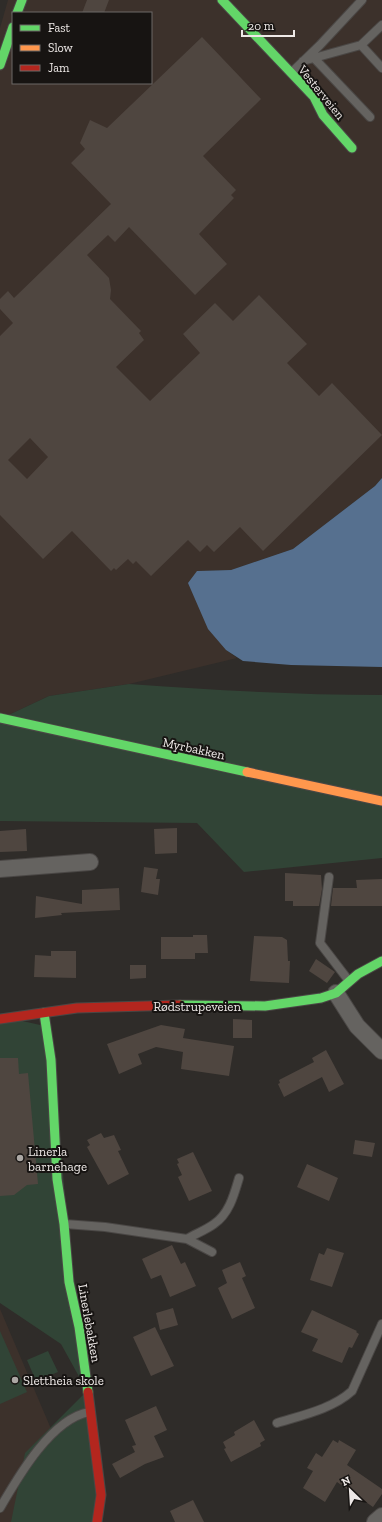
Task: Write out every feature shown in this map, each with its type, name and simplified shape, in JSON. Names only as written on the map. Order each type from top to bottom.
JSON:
[{"type":"street","points":[[18,12],[22,0]]},
{"type":"street","name":"Vesterveien","points":[[222,0],[314,97],[323,115],[352,148]]},
{"type":"street","points":[[0,65],[8,28]]},
{"type":"street","name":"Myrbakken","points":[[0,718],[180,759],[382,801]]},
{"type":"street","points":[[0,869],[90,862]]},
{"type":"street","name":"Rødstrupeveien","points":[[0,1019],[104,1007],[194,1005],[211,1008],[269,1005],[322,999],[336,993],[364,970],[382,961]]},
{"type":"street","points":[[336,993],[357,1026],[382,1051]]},
{"type":"street","name":"Linerlebakken","points":[[44,1014],[51,1060],[57,1179],[64,1224],[69,1282],[79,1327],[101,1495],[97,1522]]},
{"type":"street","points":[[375,1522],[382,1516]]},
{"type":"lane","points":[[291,72],[362,0]]},
{"type":"lane","points":[[303,61],[361,46],[382,25]]},
{"type":"lane","points":[[361,46],[382,68]]},
{"type":"lane","points":[[314,58],[370,117]]},
{"type":"lane","points":[[329,877],[320,943],[349,981]]},
{"type":"lane","points":[[187,1239],[214,1224],[221,1218],[231,1202],[239,1178]]},
{"type":"lane","points":[[64,1224],[105,1226],[187,1239],[212,1252]]},
{"type":"lane","points":[[277,1423],[331,1405],[343,1399],[352,1391],[358,1381],[382,1324]]},
{"type":"lane","points":[[0,1508],[38,1449],[65,1423],[81,1413],[90,1412]]},
{"type":"shaded area","points":[[8,0],[382,0],[382,478],[375,486],[293,549],[231,570],[197,571],[226,650],[237,658],[129,684],[49,696],[0,719],[0,28]]},
{"type":"shaded area","name":"Slettheia skole","points":[[0,1309],[60,1450],[17,1522],[0,1522]]},
{"type":"green space","points":[[129,684],[255,692],[382,695],[382,858],[244,872],[197,823],[0,821],[0,719],[49,696]]},
{"type":"green space","points":[[9,1018],[49,1027],[50,1067],[57,1098],[73,1298],[89,1396],[96,1493],[95,1522],[11,1522],[25,1453],[87,1391],[61,1344],[0,1303],[0,1020]]},
{"type":"green space","points":[[0,1331],[27,1392],[0,1404]]},
{"type":"green space","points":[[48,1351],[58,1372],[36,1381],[27,1360]]},
{"type":"water","points":[[382,478],[382,667],[291,665],[243,661],[226,650],[208,629],[188,583],[197,571],[231,570],[293,549],[375,486]]},
{"type":"building","points":[[87,0],[109,0],[104,12],[82,12]]},
{"type":"building","points":[[202,37],[261,99],[203,156],[236,190],[231,195],[234,198],[199,234],[227,264],[195,295],[129,227],[115,242],[108,235],[87,255],[109,278],[111,290],[110,299],[141,331],[139,333],[144,340],[116,367],[150,401],[200,353],[183,334],[215,303],[233,321],[259,295],[307,344],[287,363],[319,396],[332,383],[382,435],[263,551],[240,527],[214,552],[207,545],[200,552],[188,540],[151,576],[136,561],[133,564],[128,559],[116,570],[114,568],[111,571],[72,531],[43,559],[0,515],[0,336],[13,323],[0,309],[0,299],[8,291],[14,298],[111,204],[71,163],[85,149],[80,143],[90,120],[107,128]],"holes":[[[30,438],[48,457],[27,479],[8,460]]]},
{"type":"building","points":[[177,828],[177,853],[155,854],[154,829]]},
{"type":"building","points":[[26,829],[27,851],[0,852],[0,831]]},
{"type":"building","points":[[144,867],[158,869],[156,879],[160,879],[158,895],[141,892]]},
{"type":"building","points":[[285,873],[321,875],[322,889],[319,906],[293,906],[293,901],[285,901]]},
{"type":"building","points":[[382,879],[382,906],[331,906],[333,888],[357,888],[356,880]]},
{"type":"building","points":[[119,888],[120,910],[61,913],[62,915],[35,918],[36,896],[82,904],[82,890]]},
{"type":"building","points":[[193,935],[207,935],[208,953],[195,953],[195,959],[161,959],[161,937],[193,937]]},
{"type":"building","points":[[254,936],[282,937],[287,940],[288,961],[290,961],[289,983],[250,981]]},
{"type":"building","points":[[51,951],[76,951],[76,978],[34,977],[35,955],[51,956]]},
{"type":"building","points":[[316,959],[335,972],[327,983],[309,971]]},
{"type":"building","points":[[130,965],[146,965],[146,978],[130,979]]},
{"type":"building","points":[[233,1019],[252,1020],[252,1038],[233,1038]]},
{"type":"building","points":[[161,1025],[185,1029],[183,1038],[234,1046],[229,1076],[181,1069],[183,1052],[156,1047],[138,1054],[142,1064],[119,1074],[107,1044]]},
{"type":"building","points":[[326,1050],[344,1084],[329,1092],[322,1077],[284,1097],[278,1084],[280,1083],[279,1080],[314,1062],[312,1058]]},
{"type":"building","points":[[0,1058],[18,1058],[19,1074],[28,1073],[38,1184],[27,1185],[14,1195],[0,1196]]},
{"type":"building","points":[[101,1133],[104,1138],[114,1135],[121,1150],[118,1151],[129,1174],[108,1185],[87,1147],[90,1145],[87,1140]]},
{"type":"building","points":[[355,1140],[375,1143],[372,1157],[353,1154]]},
{"type":"building","points":[[193,1152],[212,1191],[189,1201],[178,1177],[182,1175],[177,1164],[179,1163],[177,1159]]},
{"type":"building","points":[[307,1164],[338,1178],[329,1201],[297,1187]]},
{"type":"building","points":[[172,1245],[181,1264],[185,1262],[196,1286],[170,1297],[161,1275],[151,1279],[142,1259]]},
{"type":"building","points":[[327,1248],[344,1253],[332,1287],[310,1280],[319,1253],[324,1255]]},
{"type":"building","points":[[240,1262],[246,1276],[242,1278],[255,1308],[232,1319],[218,1288],[227,1283],[222,1270]]},
{"type":"building","points":[[173,1308],[178,1325],[160,1330],[156,1313]]},
{"type":"building","points":[[312,1310],[357,1331],[356,1332],[359,1334],[352,1348],[349,1347],[342,1363],[312,1351],[318,1339],[301,1332]]},
{"type":"building","points":[[155,1327],[174,1366],[151,1376],[133,1337]]},
{"type":"building","points":[[156,1406],[167,1430],[154,1436],[164,1457],[145,1464],[120,1478],[112,1464],[135,1452],[132,1446],[136,1445],[125,1420]]},
{"type":"building","points":[[254,1420],[265,1440],[260,1443],[261,1446],[231,1462],[224,1449],[226,1448],[223,1442],[235,1435],[234,1432]]},
{"type":"building","points":[[333,1440],[338,1443],[339,1440],[356,1450],[347,1465],[382,1489],[382,1494],[373,1507],[337,1482],[325,1502],[303,1488],[313,1471],[307,1468],[316,1453],[322,1457]]},
{"type":"building","points":[[193,1500],[204,1522],[175,1522],[170,1511]]},
{"type":"traffic: fast","points":[[17,12],[22,0]]},
{"type":"traffic: fast","points":[[222,0],[314,97],[323,115],[352,148]]},
{"type":"traffic: fast","points":[[0,65],[12,30]]},
{"type":"traffic: fast","points":[[0,718],[247,772]]},
{"type":"traffic: fast","points":[[180,1005],[265,1006],[321,998],[336,993],[358,974],[382,961]]},
{"type":"traffic: fast","points":[[44,1013],[51,1060],[57,1179],[64,1224],[69,1282],[79,1327],[88,1392]]},
{"type":"traffic: slow","points":[[247,772],[382,801]]},
{"type":"traffic: jam","points":[[0,1019],[77,1008],[180,1005]]},
{"type":"traffic: jam","points":[[88,1392],[101,1495],[97,1522]]},
{"type":"place","name":"Linerla barnehage","points":[[20,1158]]},
{"type":"place","name":"Slettheia skole","points":[[15,1380]]}]
